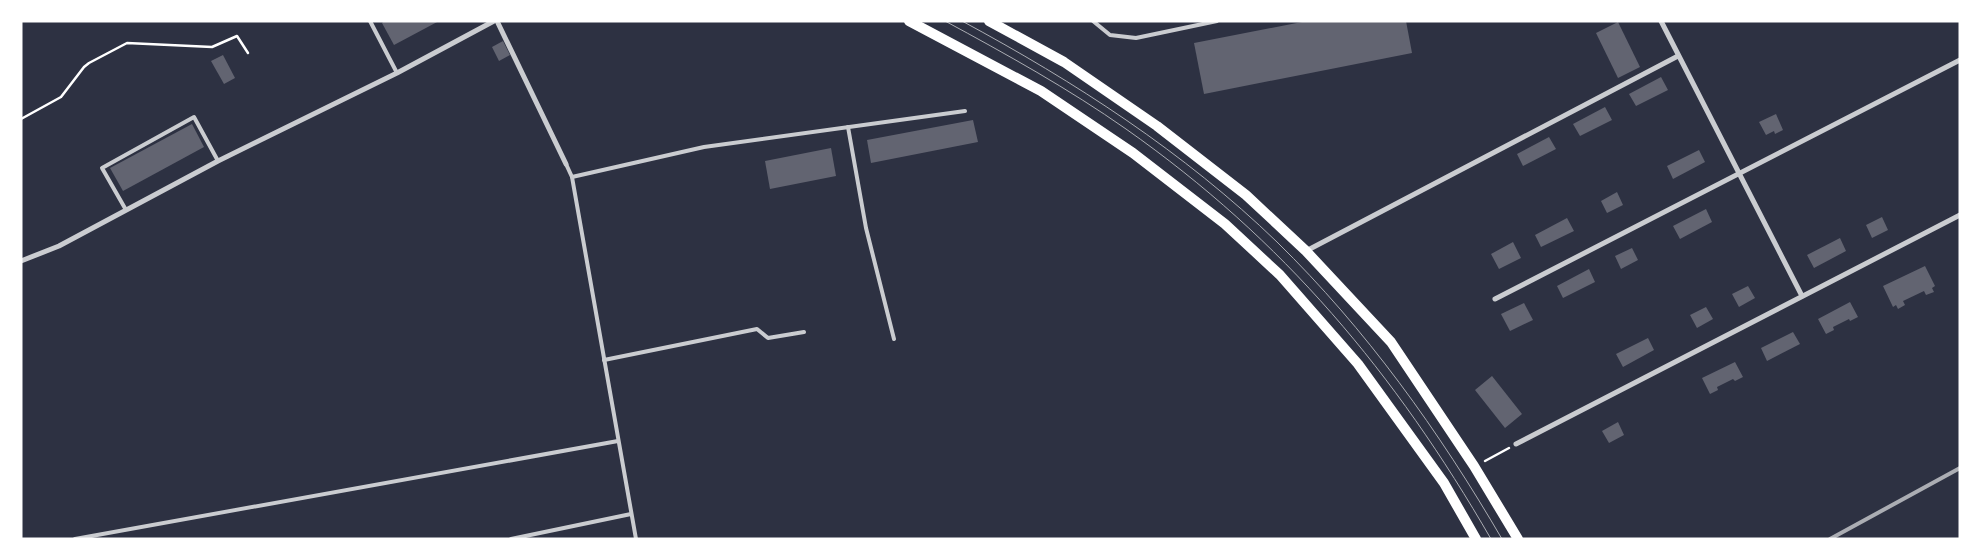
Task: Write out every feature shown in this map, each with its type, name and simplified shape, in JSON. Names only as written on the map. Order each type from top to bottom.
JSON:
[{"type":"main road","points":[[989,21],[1064,62],[1157,126],[1246,195],[1306,251],[1391,342],[1474,466],[1518,539]]},
{"type":"main road","points":[[910,22],[1041,91],[1133,154],[1225,224],[1280,275],[1358,364],[1444,483],[1476,539]]},
{"type":"street","points":[[21,261],[59,246],[218,161],[397,73],[495,21],[566,164]]},
{"type":"street","points":[[1661,21],[1802,296]]},
{"type":"street","points":[[1306,251],[1678,56]]},
{"type":"street","points":[[1495,299],[1960,60]]},
{"type":"street","points":[[1516,444],[1960,215]]},
{"type":"lane","points":[[370,21],[397,73]]},
{"type":"lane","points":[[1093,21],[1110,35],[1136,38],[1217,21]]},
{"type":"lane","points":[[572,177],[704,148],[965,111]]},
{"type":"lane","points":[[126,210],[102,168],[194,117],[218,161]]},
{"type":"lane","points":[[848,127],[866,228],[894,339]]},
{"type":"lane","points":[[566,164],[572,177],[636,539]]},
{"type":"lane","points":[[604,360],[757,329],[768,338],[804,332]]},
{"type":"lane","points":[[75,539],[618,441]]},
{"type":"lane","points":[[511,539],[631,514]]},
{"type":"path","points":[[21,119],[61,97],[84,66],[127,44],[212,47],[237,36],[248,53]]},
{"type":"path","points":[[1484,462],[1516,444]]},
{"type":"building","points":[[384,21],[439,21],[394,45],[382,23]]},
{"type":"building","points":[[1307,21],[1406,21],[1412,53],[1204,94],[1194,43]]},
{"type":"building","points":[[1618,22],[1640,67],[1618,78],[1596,33]]},
{"type":"building","points":[[503,41],[510,55],[499,61],[492,47]]},
{"type":"building","points":[[223,55],[235,78],[224,84],[211,61]]},
{"type":"building","points":[[1661,77],[1668,90],[1636,106],[1629,94]]},
{"type":"building","points":[[1605,107],[1612,120],[1580,136],[1573,124]]},
{"type":"building","points":[[1776,114],[1783,130],[1775,134],[1774,131],[1766,135],[1759,122]]},
{"type":"building","points":[[973,120],[978,142],[871,163],[867,140]]},
{"type":"building","points":[[192,124],[204,147],[123,191],[110,168]]},
{"type":"building","points":[[1549,137],[1556,149],[1523,166],[1517,154]]},
{"type":"building","points":[[831,148],[836,176],[770,189],[765,161]]},
{"type":"building","points":[[1699,150],[1705,162],[1673,179],[1667,166]]},
{"type":"building","points":[[1617,192],[1623,205],[1607,213],[1601,201]]},
{"type":"building","points":[[1706,209],[1712,222],[1680,239],[1673,226]]},
{"type":"building","points":[[1882,217],[1888,230],[1872,238],[1866,225]]},
{"type":"building","points":[[1567,218],[1574,231],[1541,247],[1535,235]]},
{"type":"building","points":[[1840,238],[1846,251],[1814,268],[1807,255]]},
{"type":"building","points":[[1513,242],[1521,258],[1499,269],[1491,254]]},
{"type":"building","points":[[1632,248],[1638,260],[1621,269],[1615,256]]},
{"type":"building","points":[[1925,266],[1935,286],[1932,288],[1934,292],[1926,295],[1924,291],[1903,301],[1905,305],[1898,309],[1896,305],[1893,307],[1883,286]]},
{"type":"building","points":[[1589,269],[1595,282],[1563,298],[1557,286]]},
{"type":"building","points":[[1748,286],[1755,298],[1739,307],[1732,294]]},
{"type":"building","points":[[1850,302],[1858,317],[1833,327],[1834,330],[1826,334],[1818,319]]},
{"type":"building","points":[[1524,303],[1533,320],[1510,331],[1501,314]]},
{"type":"building","points":[[1706,307],[1713,319],[1697,328],[1690,315]]},
{"type":"building","points":[[1793,332],[1800,344],[1767,361],[1761,348]]},
{"type":"building","points":[[1648,338],[1654,350],[1623,367],[1616,354]]},
{"type":"building","points":[[1735,362],[1743,377],[1735,381],[1733,379],[1717,387],[1718,390],[1710,394],[1702,378]]},
{"type":"building","points":[[1492,376],[1522,414],[1505,428],[1475,390]]},
{"type":"building","points":[[1618,422],[1624,435],[1609,443],[1602,431]]},
{"type":"tram line","points":[[945,21],[1037,72],[1126,129],[1183,172],[1236,217],[1286,264],[1332,313],[1375,366],[1416,421],[1491,539]]},
{"type":"tram line","points":[[962,21],[1046,69],[1127,121],[1204,178],[1277,242],[1310,275],[1371,346],[1453,459],[1502,539]]},
{"type":"railway","points":[[1830,539],[1960,468]]}]
